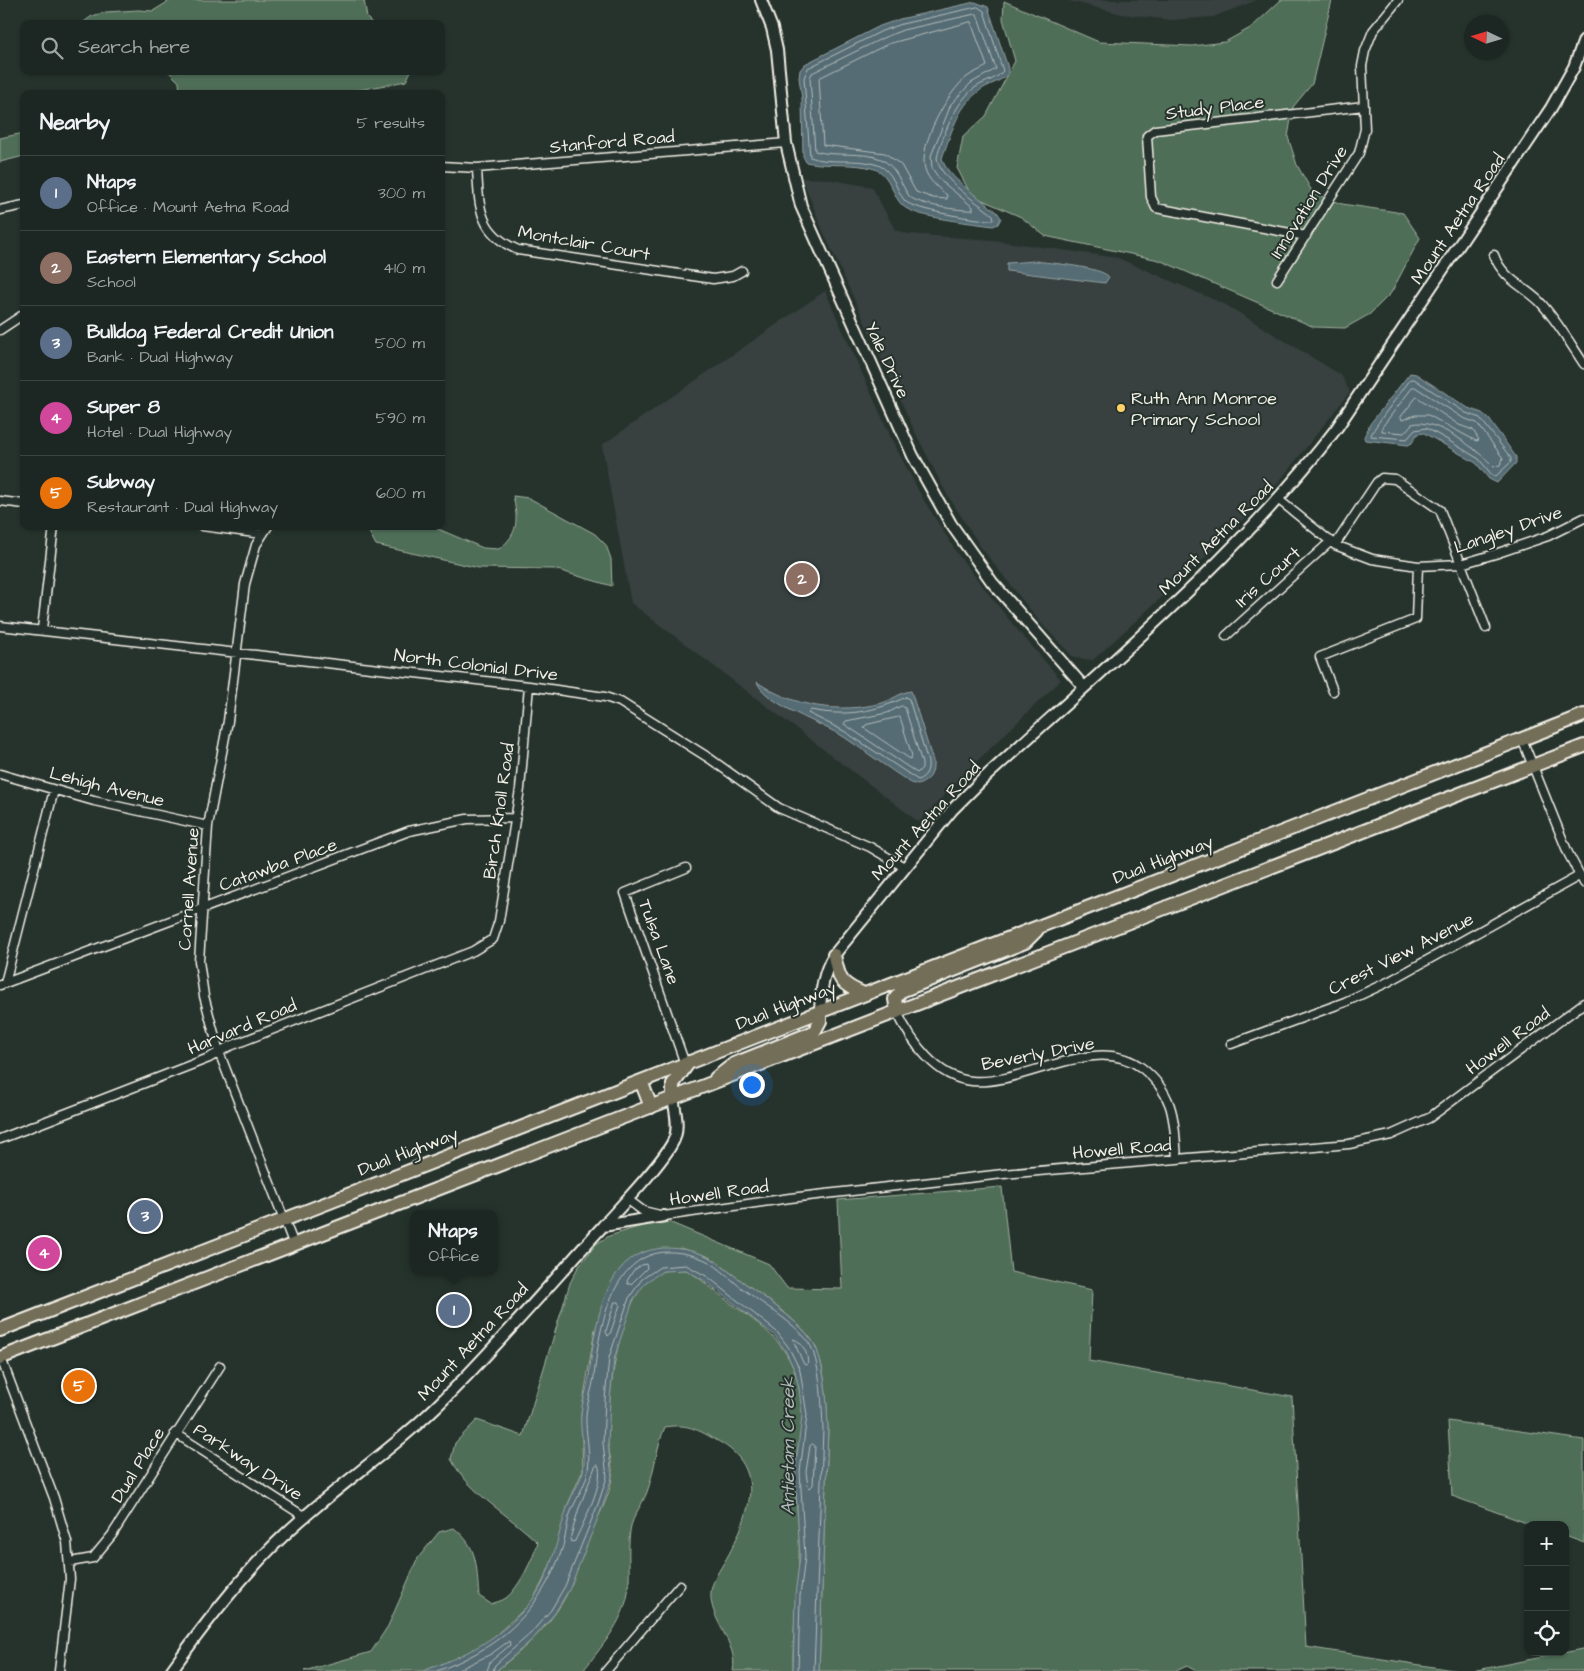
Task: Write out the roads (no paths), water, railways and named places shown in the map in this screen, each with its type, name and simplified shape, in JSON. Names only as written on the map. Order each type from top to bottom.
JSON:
[{"type":"main road","name":"Dual Highway","points":[[0,1330],[1584,715]]},
{"type":"main road","points":[[1,1358],[1584,746]]},
{"type":"main road","points":[[897,1012],[895,999],[901,991],[1025,942],[1042,926]]},
{"type":"main road","points":[[834,955],[842,984],[864,994]]},
{"type":"main road","points":[[707,1086],[734,1064],[814,1032],[820,1021],[820,1011]]},
{"type":"main road","points":[[673,1098],[673,1084],[687,1063]]},
{"type":"main road","points":[[641,1081],[652,1107]]},
{"type":"street","name":"Yale Drive","points":[[761,0],[772,28],[777,50],[786,142],[792,177],[812,233],[913,456],[951,524],[992,582],[1084,686]]},
{"type":"street","name":"Innovation Drive","points":[[1277,280],[1359,153],[1365,129],[1362,61],[1366,46],[1373,32],[1398,0]]},
{"type":"street","name":"Mount Aetna Road","points":[[820,1011],[827,966],[834,955],[952,810],[1233,547],[1279,500],[1336,429],[1542,124],[1574,67],[1584,40]]},
{"type":"street","name":"Study Place","points":[[1306,236],[1158,208],[1151,198],[1146,137],[1155,130],[1364,106]]},
{"type":"street","name":"Stanford Road","points":[[445,166],[477,168],[786,142]]},
{"type":"street","name":"Montclair Court","points":[[477,168],[481,216],[489,230],[498,239],[518,250],[713,278],[733,276],[742,271]]},
{"type":"street","points":[[0,210],[20,206]]},
{"type":"street","points":[[1494,254],[1503,272],[1538,301],[1549,313],[1584,364]]},
{"type":"street","points":[[0,330],[20,317]]},
{"type":"street","name":"Iris Court","points":[[1226,636],[1333,543],[1377,482],[1389,477],[1440,510],[1461,564]]},
{"type":"street","name":"Langley Drive","points":[[1279,500],[1333,543],[1372,558],[1418,566],[1461,564],[1548,536],[1584,518]]},
{"type":"street","points":[[0,501],[20,504]]},
{"type":"street","points":[[42,629],[54,530]]},
{"type":"street","points":[[232,530],[263,534]]},
{"type":"street","name":"Cornell Avenue","points":[[266,530],[248,568],[228,721],[208,826],[202,909],[201,981],[219,1052],[294,1245]]},
{"type":"street","points":[[1461,564],[1486,628]]},
{"type":"street","points":[[1333,691],[1320,657],[1416,619],[1418,566]]},
{"type":"street","name":"North Colonial Drive","points":[[0,626],[42,629],[529,686],[599,696],[620,702],[708,758],[779,808],[870,847],[904,867]]},
{"type":"street","name":"Birch Knoll Road","points":[[493,938],[499,921],[520,789],[529,686]]},
{"type":"street","points":[[1522,739],[1582,879]]},
{"type":"street","name":"Lehigh Avenue","points":[[0,774],[94,801],[208,826]]},
{"type":"street","points":[[3,984],[54,790]]},
{"type":"street","name":"Catawba Place","points":[[3,984],[409,831],[467,819],[515,818]]},
{"type":"street","name":"Tulsa Lane","points":[[686,868],[625,893],[687,1063]]},
{"type":"street","name":"Crest View Avenue","points":[[1231,1044],[1345,1002],[1388,982],[1582,879]]},
{"type":"street","name":"Harvard Road","points":[[0,1139],[473,951],[493,938]]},
{"type":"street","name":"Howell Road","points":[[627,1199],[643,1211],[664,1216],[849,1191],[1003,1174],[1349,1144],[1392,1135],[1429,1118],[1584,1003]]},
{"type":"street","name":"Beverly Drive","points":[[897,1012],[907,1033],[934,1063],[947,1073],[972,1082],[1011,1078],[1081,1058],[1096,1056],[1127,1059],[1150,1074],[1167,1096],[1174,1119],[1177,1159]]},
{"type":"street","name":"Mount Aetna Road","points":[[171,1671],[200,1630],[253,1566],[305,1517],[409,1431],[446,1397],[627,1199],[670,1147],[676,1136],[677,1126],[673,1098]]},
{"type":"street","points":[[602,1227],[664,1216]]},
{"type":"street","points":[[1,1358],[63,1522],[70,1562],[59,1671]]},
{"type":"street","name":"Dual Place","points":[[70,1562],[92,1558],[100,1551],[220,1366]]},
{"type":"street","name":"Parkway Drive","points":[[175,1433],[305,1517]]},
{"type":"street","points":[[606,1671],[680,1585]]},
{"type":"water","points":[[975,2],[988,7],[1008,68],[1008,74],[982,89],[971,98],[956,122],[942,158],[957,180],[997,212],[1001,218],[998,224],[993,226],[945,219],[910,210],[899,202],[885,176],[875,169],[806,162],[803,156],[802,98],[799,78],[800,70],[805,64],[880,26],[900,19]]},
{"type":"water","points":[[1035,261],[1086,268],[1109,277],[1105,283],[1007,271],[1007,263]]},
{"type":"water","points":[[1410,373],[1416,374],[1468,408],[1482,413],[1489,419],[1516,457],[1516,463],[1497,483],[1489,479],[1476,463],[1424,433],[1417,434],[1412,443],[1408,445],[1365,440],[1364,437],[1370,424]]},
{"type":"water","points":[[757,682],[771,691],[801,703],[833,708],[850,708],[882,703],[911,691],[933,761],[933,770],[930,776],[926,781],[918,785],[911,783],[844,737],[783,706],[762,690]]},
{"type":"water","name":"Antietam Creek","points":[[663,1248],[691,1251],[717,1262],[801,1327],[817,1350],[824,1379],[828,1429],[819,1671],[793,1671],[795,1595],[800,1556],[795,1472],[802,1415],[795,1371],[785,1350],[774,1335],[705,1281],[686,1270],[663,1271],[646,1282],[633,1300],[614,1359],[608,1444],[612,1477],[570,1588],[555,1613],[534,1638],[496,1671],[423,1671],[454,1659],[481,1645],[519,1616],[538,1592],[549,1568],[568,1505],[583,1471],[582,1409],[589,1377],[596,1327],[607,1292],[614,1277],[624,1264],[637,1255]]},
{"type":"place","name":"Ruth Ann Monroe Primary School","points":[[1121,408]]},
{"type":"place","name":"Eastern Elementary School","points":[[802,579]]},
{"type":"place","name":"Bulldog Federal Credit Union","points":[[145,1216]]},
{"type":"place","name":"Super 8","points":[[44,1253]]},
{"type":"place","name":"Ntaps","points":[[454,1310]]},
{"type":"place","name":"Subway","points":[[79,1386]]}]
